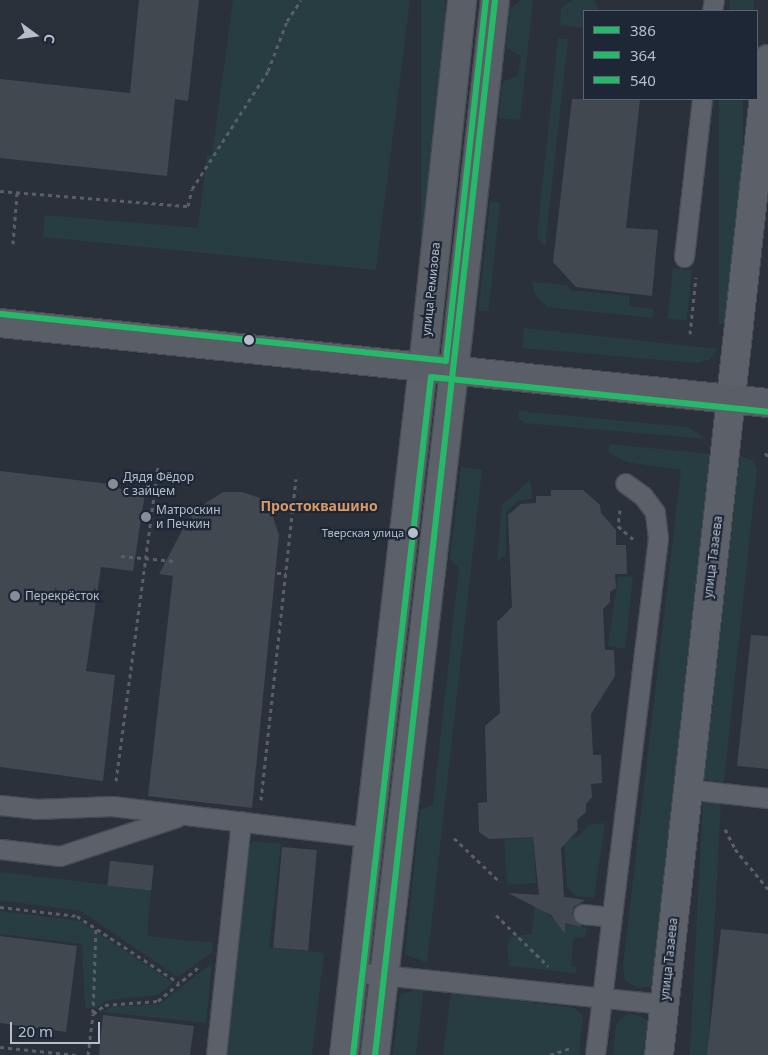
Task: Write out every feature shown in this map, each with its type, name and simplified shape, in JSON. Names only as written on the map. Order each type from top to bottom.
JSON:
[{"type":"main road","name":"улица Ремизова","points":[[423,367],[462,0]]},
{"type":"main road","points":[[454,371],[495,0]]},
{"type":"main road","points":[[0,323],[768,403]]},
{"type":"street","name":"улица Тазаева","points":[[658,1055],[768,59]]},
{"type":"street","name":"улица Ремизова","points":[[344,1055],[423,367]]},
{"type":"street","points":[[375,1055],[454,371]]},
{"type":"lane","points":[[684,257],[702,100]]},
{"type":"lane","points":[[595,1055],[658,538],[655,512],[643,496],[625,483]]},
{"type":"lane","points":[[686,789],[768,798]]},
{"type":"lane","points":[[0,805],[36,809],[112,806],[368,837]]},
{"type":"lane","points":[[0,849],[60,856],[184,815]]},
{"type":"lane","points":[[216,1055],[250,822]]},
{"type":"lane","points":[[583,914],[612,917]]},
{"type":"lane","points":[[353,972],[664,1004]]},
{"type":"path","points":[[0,191],[188,206],[192,189],[268,71],[287,21],[301,0]]},
{"type":"path","points":[[13,244],[17,193]]},
{"type":"path","points":[[690,334],[694,300]]},
{"type":"path","points":[[112,806],[158,466]]},
{"type":"path","points":[[250,822],[286,573],[296,479]]},
{"type":"path","points":[[121,556],[175,561]]},
{"type":"path","points":[[277,573],[286,573]]},
{"type":"path","points":[[725,829],[735,849],[768,889]]},
{"type":"path","points":[[454,838],[500,882]]},
{"type":"path","points":[[0,907],[77,916],[180,982]]},
{"type":"path","points":[[496,915],[551,969]]},
{"type":"path","points":[[88,1055],[93,1014],[96,928]]},
{"type":"path","points":[[93,1014],[105,1005],[158,1001],[209,958]]},
{"type":"path","points":[[0,1047],[39,1053],[76,1055]]},
{"type":"path","points":[[550,1055],[572,1047]]},
{"type":"green space","points":[[233,0],[410,0],[376,270],[43,237],[45,215],[198,228],[207,155],[212,155]]},
{"type":"green space","points":[[421,0],[445,0],[445,275],[421,275]]},
{"type":"green space","points":[[522,0],[533,0],[520,120],[499,118],[502,82],[518,76],[521,56],[506,48],[510,8]]},
{"type":"green space","points":[[573,0],[594,0],[599,10],[583,10],[583,28],[560,25],[561,8]]},
{"type":"green space","points":[[730,0],[754,0],[754,10],[730,10]]},
{"type":"green space","points":[[558,38],[568,39],[545,247],[537,237]]},
{"type":"green space","points":[[719,100],[743,100],[743,324],[719,324]]},
{"type":"green space","points":[[490,202],[500,203],[489,311],[479,310]]},
{"type":"green space","points":[[673,268],[692,270],[687,321],[668,319]]},
{"type":"green space","points":[[532,282],[567,285],[570,290],[629,296],[629,306],[653,309],[653,318],[547,307],[536,296]]},
{"type":"green space","points":[[524,328],[718,349],[709,360],[696,363],[522,348]]},
{"type":"green space","points":[[519,411],[688,427],[706,439],[524,423],[518,418]]},
{"type":"green space","points":[[609,444],[710,454],[653,986],[638,988],[625,980],[623,966],[681,470],[626,462],[609,452]]},
{"type":"green space","points":[[740,456],[753,461],[757,469],[724,782],[704,780]]},
{"type":"green space","points":[[461,467],[482,470],[427,963],[405,954],[420,810],[433,805],[459,568],[450,559]]},
{"type":"green space","points":[[530,480],[532,499],[519,500],[506,512],[506,555],[497,561],[502,505]]},
{"type":"green space","points":[[633,576],[625,649],[608,646],[618,577]]},
{"type":"green space","points":[[703,802],[721,803],[708,1055],[690,1055]]},
{"type":"green space","points":[[605,823],[594,898],[576,896],[567,887],[564,839],[578,837],[589,825]]},
{"type":"green space","points":[[533,837],[536,883],[507,885],[504,839]]},
{"type":"green space","points":[[253,841],[281,844],[269,947],[324,953],[312,1055],[224,1055],[247,848]]},
{"type":"green space","points":[[0,872],[151,890],[147,936],[213,943],[212,952],[178,977],[81,911],[0,900]]},
{"type":"green space","points":[[536,892],[546,913],[556,921],[587,928],[585,938],[574,937],[571,966],[577,967],[576,973],[509,966],[507,946],[510,937],[532,934]]},
{"type":"green space","points":[[0,911],[80,921],[173,983],[157,995],[108,1000],[96,1008],[85,1008],[82,944],[0,934]]},
{"type":"green space","points":[[212,963],[206,1023],[104,1012],[111,1007],[160,1004]]},
{"type":"green space","points":[[424,989],[416,1055],[393,1055],[400,994]]},
{"type":"green space","points":[[451,992],[575,1008],[583,1015],[579,1055],[443,1055]]},
{"type":"green space","points":[[630,1013],[649,1020],[645,1055],[613,1055],[616,1026],[620,1019]]},
{"type":"building","points":[[139,0],[199,0],[188,101],[175,99],[167,176],[0,158],[0,79],[130,93]]},
{"type":"building","points":[[572,99],[640,100],[626,228],[658,230],[652,296],[576,287],[553,262]]},
{"type":"building","points":[[0,471],[110,484],[112,487],[145,493],[133,571],[101,567],[86,671],[115,675],[103,781],[0,767]]},
{"type":"building","points":[[551,490],[583,490],[600,505],[601,513],[616,530],[616,545],[626,545],[627,574],[615,574],[616,588],[610,592],[610,602],[603,609],[605,650],[614,650],[615,676],[591,714],[593,755],[601,755],[602,783],[591,784],[592,797],[586,804],[586,812],[577,820],[578,830],[561,848],[564,897],[585,900],[574,907],[572,913],[582,927],[565,923],[565,934],[551,915],[508,893],[539,895],[533,837],[489,839],[479,832],[478,803],[487,802],[485,726],[500,713],[497,622],[512,607],[508,515],[521,504],[536,503],[536,496],[551,496]]},
{"type":"building","points":[[223,492],[242,492],[260,498],[271,511],[279,535],[252,808],[148,796],[173,576],[159,574],[192,512]]},
{"type":"building","points":[[751,635],[768,636],[768,769],[737,766]]},
{"type":"building","points":[[282,847],[317,850],[308,951],[273,948]]},
{"type":"building","points":[[110,861],[154,866],[151,890],[107,886]]},
{"type":"building","points":[[721,929],[768,934],[768,1055],[707,1055]]},
{"type":"building","points":[[0,936],[77,946],[66,1032],[0,1023]]},
{"type":"building","points":[[103,1015],[194,1026],[190,1055],[99,1055]]},
{"type":"transit line","name":"540","points":[[1,314],[446,361],[486,0]]},
{"type":"transit line","name":"386","points":[[375,1055],[495,0]]},
{"type":"transit line","name":"364","points":[[353,1055],[431,377],[767,412]]},
{"type":"place","name":"Дядя Фёдор с зайцем","points":[[113,484]]},
{"type":"place","name":"Матроскин и Печкин","points":[[146,517]]},
{"type":"place","name":"Тверская улица","points":[[413,533]]},
{"type":"place","name":"Перекрёсток","points":[[15,596]]},
{"type":"district","name":"Простоквашино","points":[[319,506]]}]
